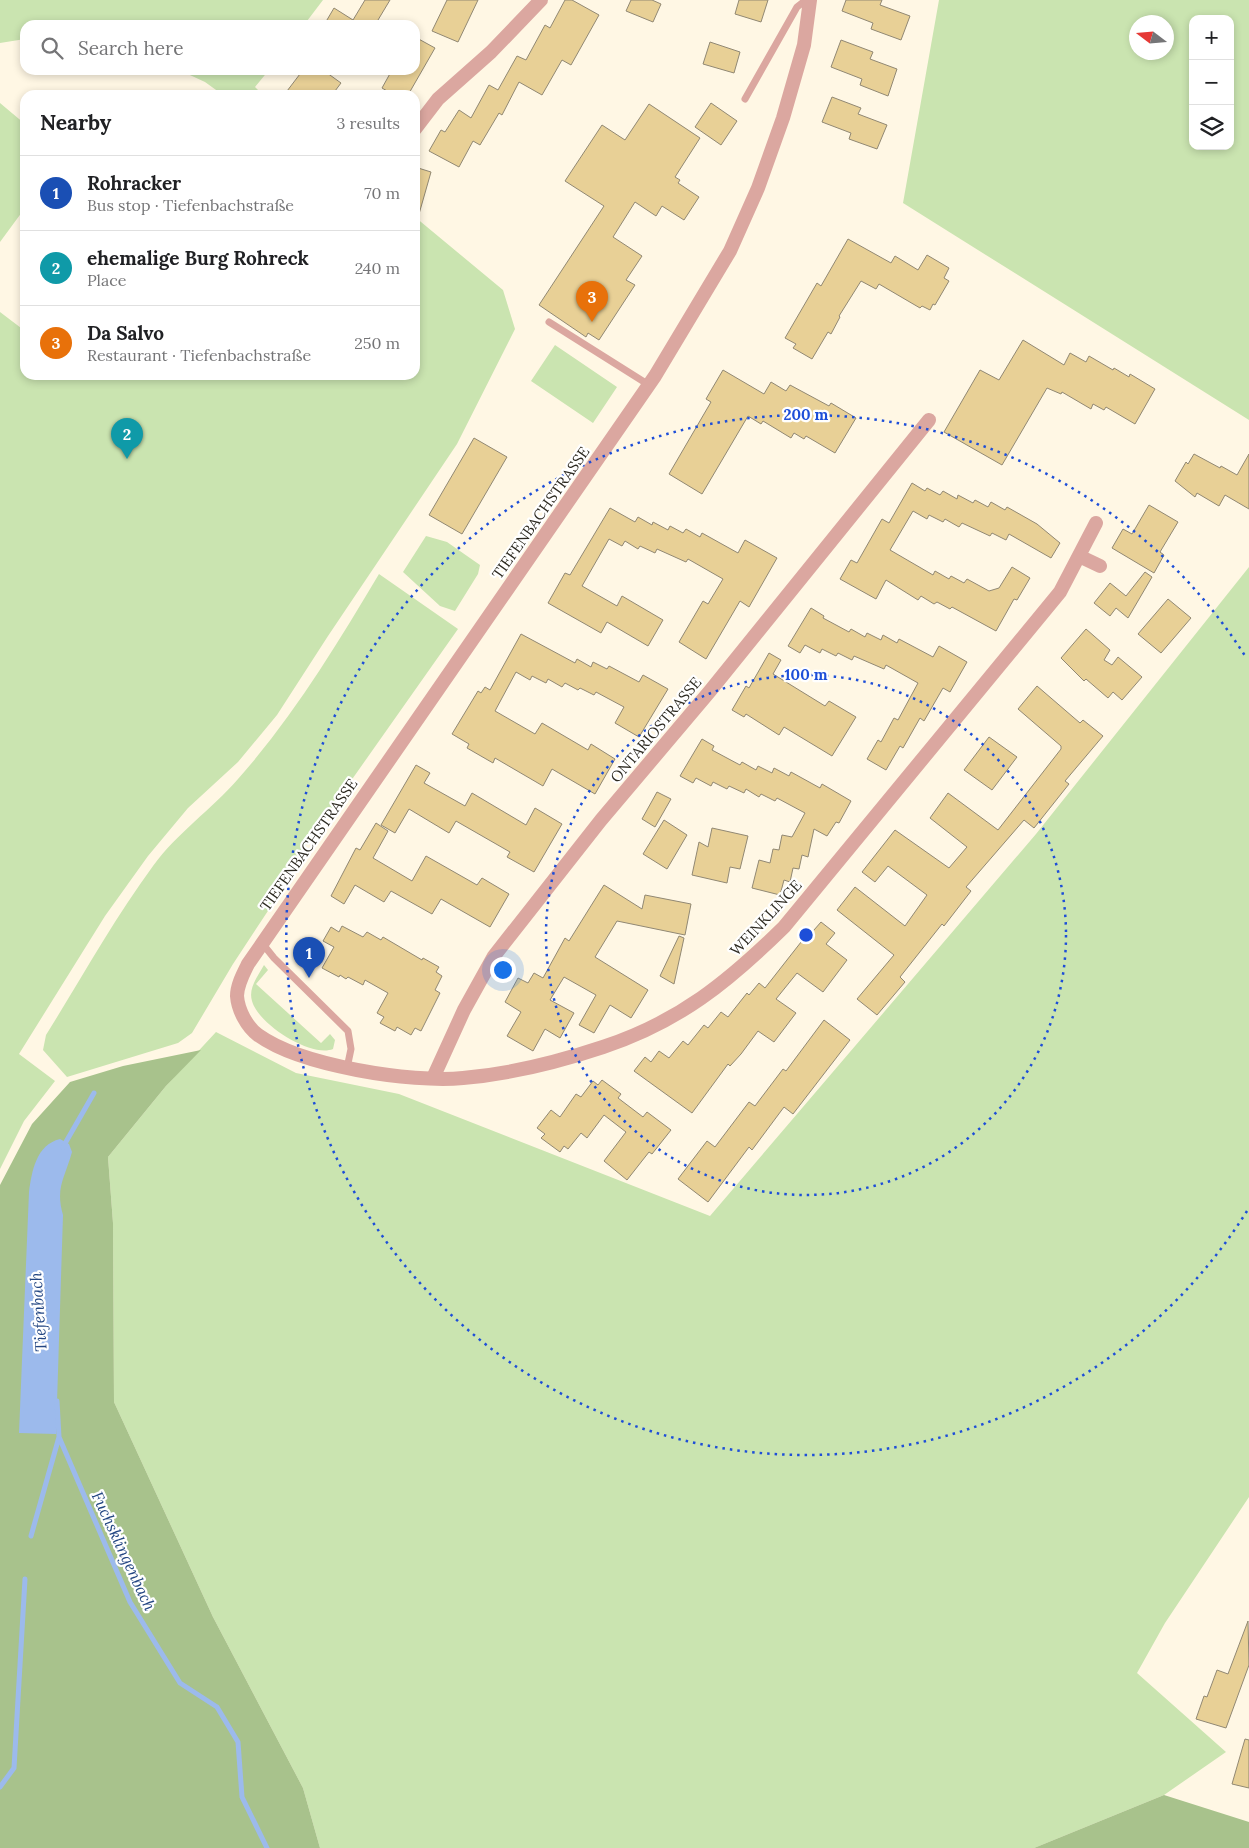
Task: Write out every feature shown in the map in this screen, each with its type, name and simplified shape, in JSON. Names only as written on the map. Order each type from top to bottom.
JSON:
[{"type":"street","points":[[420,122],[438,99],[491,52],[541,0]]},
{"type":"street","name":"TIEFENBACHSTRASSE","points":[[241,1011],[237,997],[238,986],[248,964],[262,942],[649,385],[730,251],[758,188],[783,118],[804,45],[810,0]]},
{"type":"street","name":"ONTARIOSTRASSE","points":[[434,1078],[464,1010],[494,956],[601,820],[710,691],[929,420]]},
{"type":"street","name":"WEINKLINGE","points":[[241,1011],[251,1029],[259,1036],[296,1053],[347,1068],[402,1076],[434,1078],[461,1078],[510,1072],[602,1048],[658,1025],[696,1003],[740,970],[784,927],[1060,592],[1096,524]]},
{"type":"street","points":[[1079,556],[1100,566]]},
{"type":"lane","points":[[745,99],[797,7],[806,0]]},
{"type":"lane","points":[[549,322],[649,385]]},
{"type":"lane","points":[[262,942],[274,958],[348,1032],[350,1049],[347,1068]]},
{"type":"green space","points":[[0,0],[323,0],[308,20],[20,20],[20,40],[0,43]]},
{"type":"green space","points":[[939,0],[1249,0],[1249,420],[903,203]]},
{"type":"green space","points":[[190,75],[265,75],[255,87],[258,90],[216,90]]},
{"type":"green space","points":[[0,103],[20,120],[20,215],[0,242]]},
{"type":"green space","points":[[420,221],[503,290],[515,329],[457,444],[277,715],[238,762],[188,808],[148,856],[105,916],[19,1054],[55,1081],[24,1121],[0,1169],[0,312],[20,327],[20,380],[420,380]]},
{"type":"green space","points":[[555,345],[617,387],[593,423],[531,381]]},
{"type":"green space","points":[[426,536],[447,542],[480,565],[478,574],[455,611],[440,606],[403,572]]},
{"type":"green space","points":[[1249,567],[1249,1497],[1165,1623],[1137,1673],[1226,1752],[1164,1795],[1034,1848],[320,1848],[303,1788],[213,1617],[114,1402],[113,1223],[108,1157],[166,1086],[216,1032],[296,1073],[399,1094],[710,1216],[1036,834]]},
{"type":"green space","points":[[379,574],[458,629],[286,873],[287,882],[233,964],[192,1033],[178,1043],[67,1077],[43,1050],[46,1035],[111,928],[162,854],[228,790],[277,731],[330,654]]},
{"type":"green space","points":[[264,965],[268,970],[256,984],[321,1043],[330,1034],[335,1040],[333,1049],[312,1049],[299,1044],[274,1029],[256,1010],[252,1001],[251,991]]},
{"type":"green space","points":[[201,1050],[166,1086],[108,1157],[113,1223],[114,1402],[213,1617],[303,1788],[320,1848],[0,1848],[0,1185],[32,1124],[70,1082],[123,1066]]},
{"type":"green space","points":[[1164,1795],[1249,1822],[1249,1848],[1034,1848]]},
{"type":"water","points":[[60,1139],[69,1144],[72,1152],[60,1190],[63,1215],[56,1434],[19,1433],[29,1192],[34,1168],[40,1153],[52,1142]]},
{"type":"building","points":[[365,0],[390,0],[378,20],[353,20]]},
{"type":"building","points":[[447,0],[478,0],[458,42],[432,31]]},
{"type":"building","points":[[565,0],[572,0],[599,15],[571,65],[562,60],[542,95],[519,82],[502,115],[499,113],[480,145],[473,141],[459,167],[429,151],[441,130],[445,132],[459,110],[471,118],[489,85],[498,90],[517,56],[526,60],[545,25],[550,28]]},
{"type":"building","points":[[631,0],[652,0],[661,4],[653,22],[626,11]]},
{"type":"building","points":[[739,0],[768,0],[761,22],[735,14]]},
{"type":"building","points":[[846,0],[882,0],[880,5],[910,16],[901,40],[871,29],[873,23],[842,11]]},
{"type":"building","points":[[334,8],[353,20],[327,20]]},
{"type":"building","points":[[420,40],[435,48],[420,74]]},
{"type":"building","points":[[841,40],[873,52],[870,59],[897,69],[888,96],[860,85],[862,79],[831,67]]},
{"type":"building","points":[[710,42],[740,52],[734,73],[703,64]]},
{"type":"building","points":[[299,75],[330,75],[341,83],[336,90],[288,90]]},
{"type":"building","points":[[389,75],[419,75],[411,90],[385,90],[382,88]]},
{"type":"building","points":[[832,97],[861,108],[858,114],[887,125],[877,149],[849,139],[851,133],[822,122]]},
{"type":"building","points":[[711,103],[737,121],[721,145],[695,127]]},
{"type":"building","points":[[649,104],[700,138],[675,177],[680,180],[678,183],[699,197],[684,220],[662,206],[656,216],[635,202],[613,237],[642,256],[626,280],[635,285],[599,340],[588,333],[586,337],[539,305],[604,206],[565,181],[602,125],[625,140]]},
{"type":"building","points":[[420,169],[431,172],[420,210]]},
{"type":"building","points":[[848,239],[891,263],[895,256],[918,270],[927,255],[949,268],[944,278],[949,281],[930,310],[922,306],[920,308],[879,284],[876,289],[861,281],[839,316],[831,334],[828,332],[812,359],[793,348],[796,344],[785,338],[817,283],[821,286]]},
{"type":"building","points":[[1023,340],[1064,365],[1070,353],[1086,362],[1089,356],[1113,370],[1114,368],[1129,377],[1130,374],[1155,389],[1135,424],[1106,407],[1104,410],[1093,404],[1091,409],[1062,392],[1061,394],[1047,388],[1002,465],[944,432],[980,370],[999,380]]},
{"type":"building","points":[[723,370],[764,394],[771,382],[786,391],[790,385],[829,406],[831,403],[856,418],[835,453],[806,436],[804,439],[794,433],[791,438],[763,421],[761,424],[748,416],[702,494],[669,474],[711,402],[706,399]]},
{"type":"building","points":[[474,438],[507,457],[462,534],[429,515]]},
{"type":"building","points":[[1194,454],[1237,475],[1249,454],[1249,509],[1225,495],[1219,506],[1197,493],[1195,497],[1175,481],[1186,462],[1188,464]]},
{"type":"building","points":[[912,483],[925,491],[927,488],[940,495],[943,491],[957,499],[958,495],[973,503],[975,500],[988,507],[991,502],[1005,510],[1007,507],[1037,524],[1060,543],[1051,558],[1009,534],[1006,540],[992,533],[990,536],[962,523],[959,527],[945,519],[943,522],[929,515],[927,519],[913,511],[890,550],[933,575],[935,571],[949,579],[951,576],[964,583],[967,579],[989,591],[999,588],[1012,567],[1030,578],[1017,600],[1014,599],[996,631],[952,607],[950,609],[937,602],[934,604],[921,596],[918,600],[886,580],[876,599],[840,579],[851,560],[857,563],[882,519],[889,523]]},
{"type":"building","points":[[1149,505],[1178,522],[1160,552],[1164,555],[1154,573],[1112,548],[1123,529],[1132,534]]},
{"type":"building","points":[[610,508],[635,522],[638,517],[652,525],[653,522],[668,530],[670,526],[683,533],[686,529],[700,537],[702,533],[738,553],[745,540],[777,558],[749,607],[740,601],[706,659],[679,642],[703,601],[708,604],[723,579],[688,559],[686,562],[657,549],[655,553],[640,546],[638,549],[625,541],[622,546],[609,539],[582,586],[617,606],[622,596],[663,620],[648,646],[607,622],[601,633],[548,603],[565,573],[570,575]]},
{"type":"building","points":[[1145,572],[1152,577],[1128,618],[1116,608],[1110,616],[1094,603],[1110,583],[1126,596]]},
{"type":"building","points":[[1168,599],[1191,618],[1161,653],[1138,634]]},
{"type":"building","points":[[811,608],[824,616],[823,618],[849,632],[851,629],[865,637],[867,633],[881,640],[883,635],[897,643],[899,639],[933,657],[939,646],[967,662],[950,692],[943,688],[924,721],[920,718],[903,748],[900,746],[886,770],[867,759],[878,740],[881,742],[894,718],[898,720],[918,683],[886,665],[884,669],[854,656],[852,660],[838,653],[836,656],[822,649],[820,653],[805,645],[800,653],[788,646]]},
{"type":"building","points":[[1086,629],[1110,650],[1104,660],[1112,665],[1118,657],[1142,677],[1122,700],[1113,692],[1108,698],[1086,679],[1084,681],[1061,658]]},
{"type":"building","points":[[521,634],[575,663],[577,659],[591,667],[593,662],[607,669],[609,666],[639,682],[643,675],[668,689],[639,737],[615,723],[624,707],[596,692],[594,695],[565,683],[562,687],[548,679],[546,683],[532,676],[530,680],[516,672],[495,711],[535,734],[542,723],[588,750],[591,744],[615,759],[595,794],[552,769],[543,786],[495,758],[493,763],[467,748],[469,744],[452,734],[478,691],[481,693],[485,687],[490,690]]},
{"type":"building","points":[[769,653],[781,660],[773,674],[825,706],[829,701],[856,717],[832,756],[784,727],[779,735],[746,714],[744,717],[732,710],[746,686],[749,688]]},
{"type":"building","points":[[1037,686],[1080,723],[1083,720],[1103,736],[1065,781],[1069,784],[1034,828],[1024,820],[966,887],[971,891],[900,977],[905,982],[877,1015],[857,999],[894,955],[837,910],[855,887],[905,926],[927,895],[888,866],[875,882],[862,872],[895,830],[949,868],[967,847],[930,818],[948,793],[998,830],[1061,749],[1061,746],[1018,709]]},
{"type":"building","points":[[989,737],[1017,757],[992,790],[964,770]]},
{"type":"building","points":[[702,739],[714,746],[712,750],[740,765],[742,762],[756,770],[758,766],[772,773],[774,768],[789,776],[791,772],[820,788],[822,784],[851,801],[839,823],[836,822],[827,836],[814,829],[808,857],[802,855],[799,869],[793,868],[790,882],[784,880],[780,895],[752,888],[759,860],[770,863],[773,849],[779,850],[782,835],[792,837],[805,813],[777,798],[775,801],[761,794],[759,797],[746,789],[744,793],[729,786],[727,789],[713,782],[711,786],[696,778],[693,783],[680,776]]},
{"type":"building","points":[[416,765],[430,773],[424,783],[465,806],[472,793],[526,825],[535,808],[562,824],[534,872],[507,857],[510,852],[456,821],[449,833],[409,809],[395,833],[381,825]]},
{"type":"building","points":[[657,792],[671,799],[655,827],[642,819]]},
{"type":"building","points":[[664,820],[687,835],[667,869],[643,854]]},
{"type":"building","points":[[376,823],[388,831],[373,858],[412,881],[426,856],[477,885],[482,878],[509,894],[490,927],[441,899],[432,914],[391,891],[384,902],[355,885],[344,904],[331,896],[356,848],[360,850]]},
{"type":"building","points":[[712,828],[748,836],[740,869],[730,867],[727,883],[692,875],[699,842],[708,847]]},
{"type":"building","points":[[604,885],[642,909],[645,895],[691,904],[685,935],[617,921],[595,957],[648,990],[631,1018],[610,1005],[594,1033],[579,1025],[596,995],[564,977],[550,1000],[574,1013],[560,1038],[545,1029],[533,1051],[507,1036],[521,1012],[505,1002],[518,978],[528,983],[534,973],[543,978],[565,938],[569,941]]},
{"type":"building","points":[[821,922],[835,933],[826,944],[847,960],[823,992],[797,973],[776,999],[796,1013],[774,1042],[758,1031],[741,1054],[730,1066],[728,1064],[692,1113],[634,1071],[645,1057],[651,1062],[659,1051],[669,1058],[683,1041],[688,1045],[704,1025],[708,1028],[721,1012],[728,1017],[747,993],[749,995],[759,983],[765,988],[805,937],[807,938]]},
{"type":"building","points":[[342,926],[363,937],[367,932],[381,940],[383,937],[422,960],[423,958],[439,967],[436,972],[442,976],[435,990],[440,993],[421,1031],[415,1028],[411,1035],[397,1027],[395,1031],[380,1023],[384,1017],[377,1013],[388,993],[365,980],[363,985],[348,977],[346,979],[340,975],[339,977],[322,968],[334,947],[323,941],[331,927],[339,932]]},
{"type":"building","points":[[679,936],[684,938],[674,984],[660,976]]},
{"type":"building","points":[[824,1020],[850,1040],[793,1114],[784,1107],[752,1150],[749,1147],[708,1202],[678,1179],[707,1141],[715,1147],[749,1102],[755,1106],[783,1069],[786,1071]]},
{"type":"building","points":[[602,1080],[621,1094],[618,1098],[643,1117],[647,1112],[671,1130],[652,1154],[649,1152],[627,1180],[604,1161],[626,1132],[604,1115],[587,1138],[581,1133],[568,1149],[564,1146],[560,1152],[541,1138],[545,1134],[537,1128],[551,1110],[560,1117],[576,1094],[581,1097],[593,1081],[598,1085]]},
{"type":"building","points":[[1248,1621],[1249,1665],[1226,1728],[1196,1719],[1204,1696],[1207,1697],[1217,1670],[1228,1674]]},
{"type":"building","points":[[1245,1739],[1249,1740],[1249,1788],[1232,1784]]},
{"type":"waterway","name":"Tiefenbach","points":[[63,1147],[94,1093]]},
{"type":"waterway","name":"Tiefenbach","points":[[31,1536],[59,1437],[57,1401]]},
{"type":"waterway","name":"Fuchsklingenbach","points":[[59,1437],[130,1602],[180,1683],[217,1707],[238,1742],[242,1797],[267,1848]]},
{"type":"waterway","name":"Tiefenbach","points":[[0,1787],[14,1768],[25,1579]]},
{"type":"place","name":"Da Salvo","points":[[592,322]]},
{"type":"place","name":"ehemalige Burg Rohreck","points":[[127,459]]},
{"type":"place","name":"Rohracker","points":[[309,978]]}]
